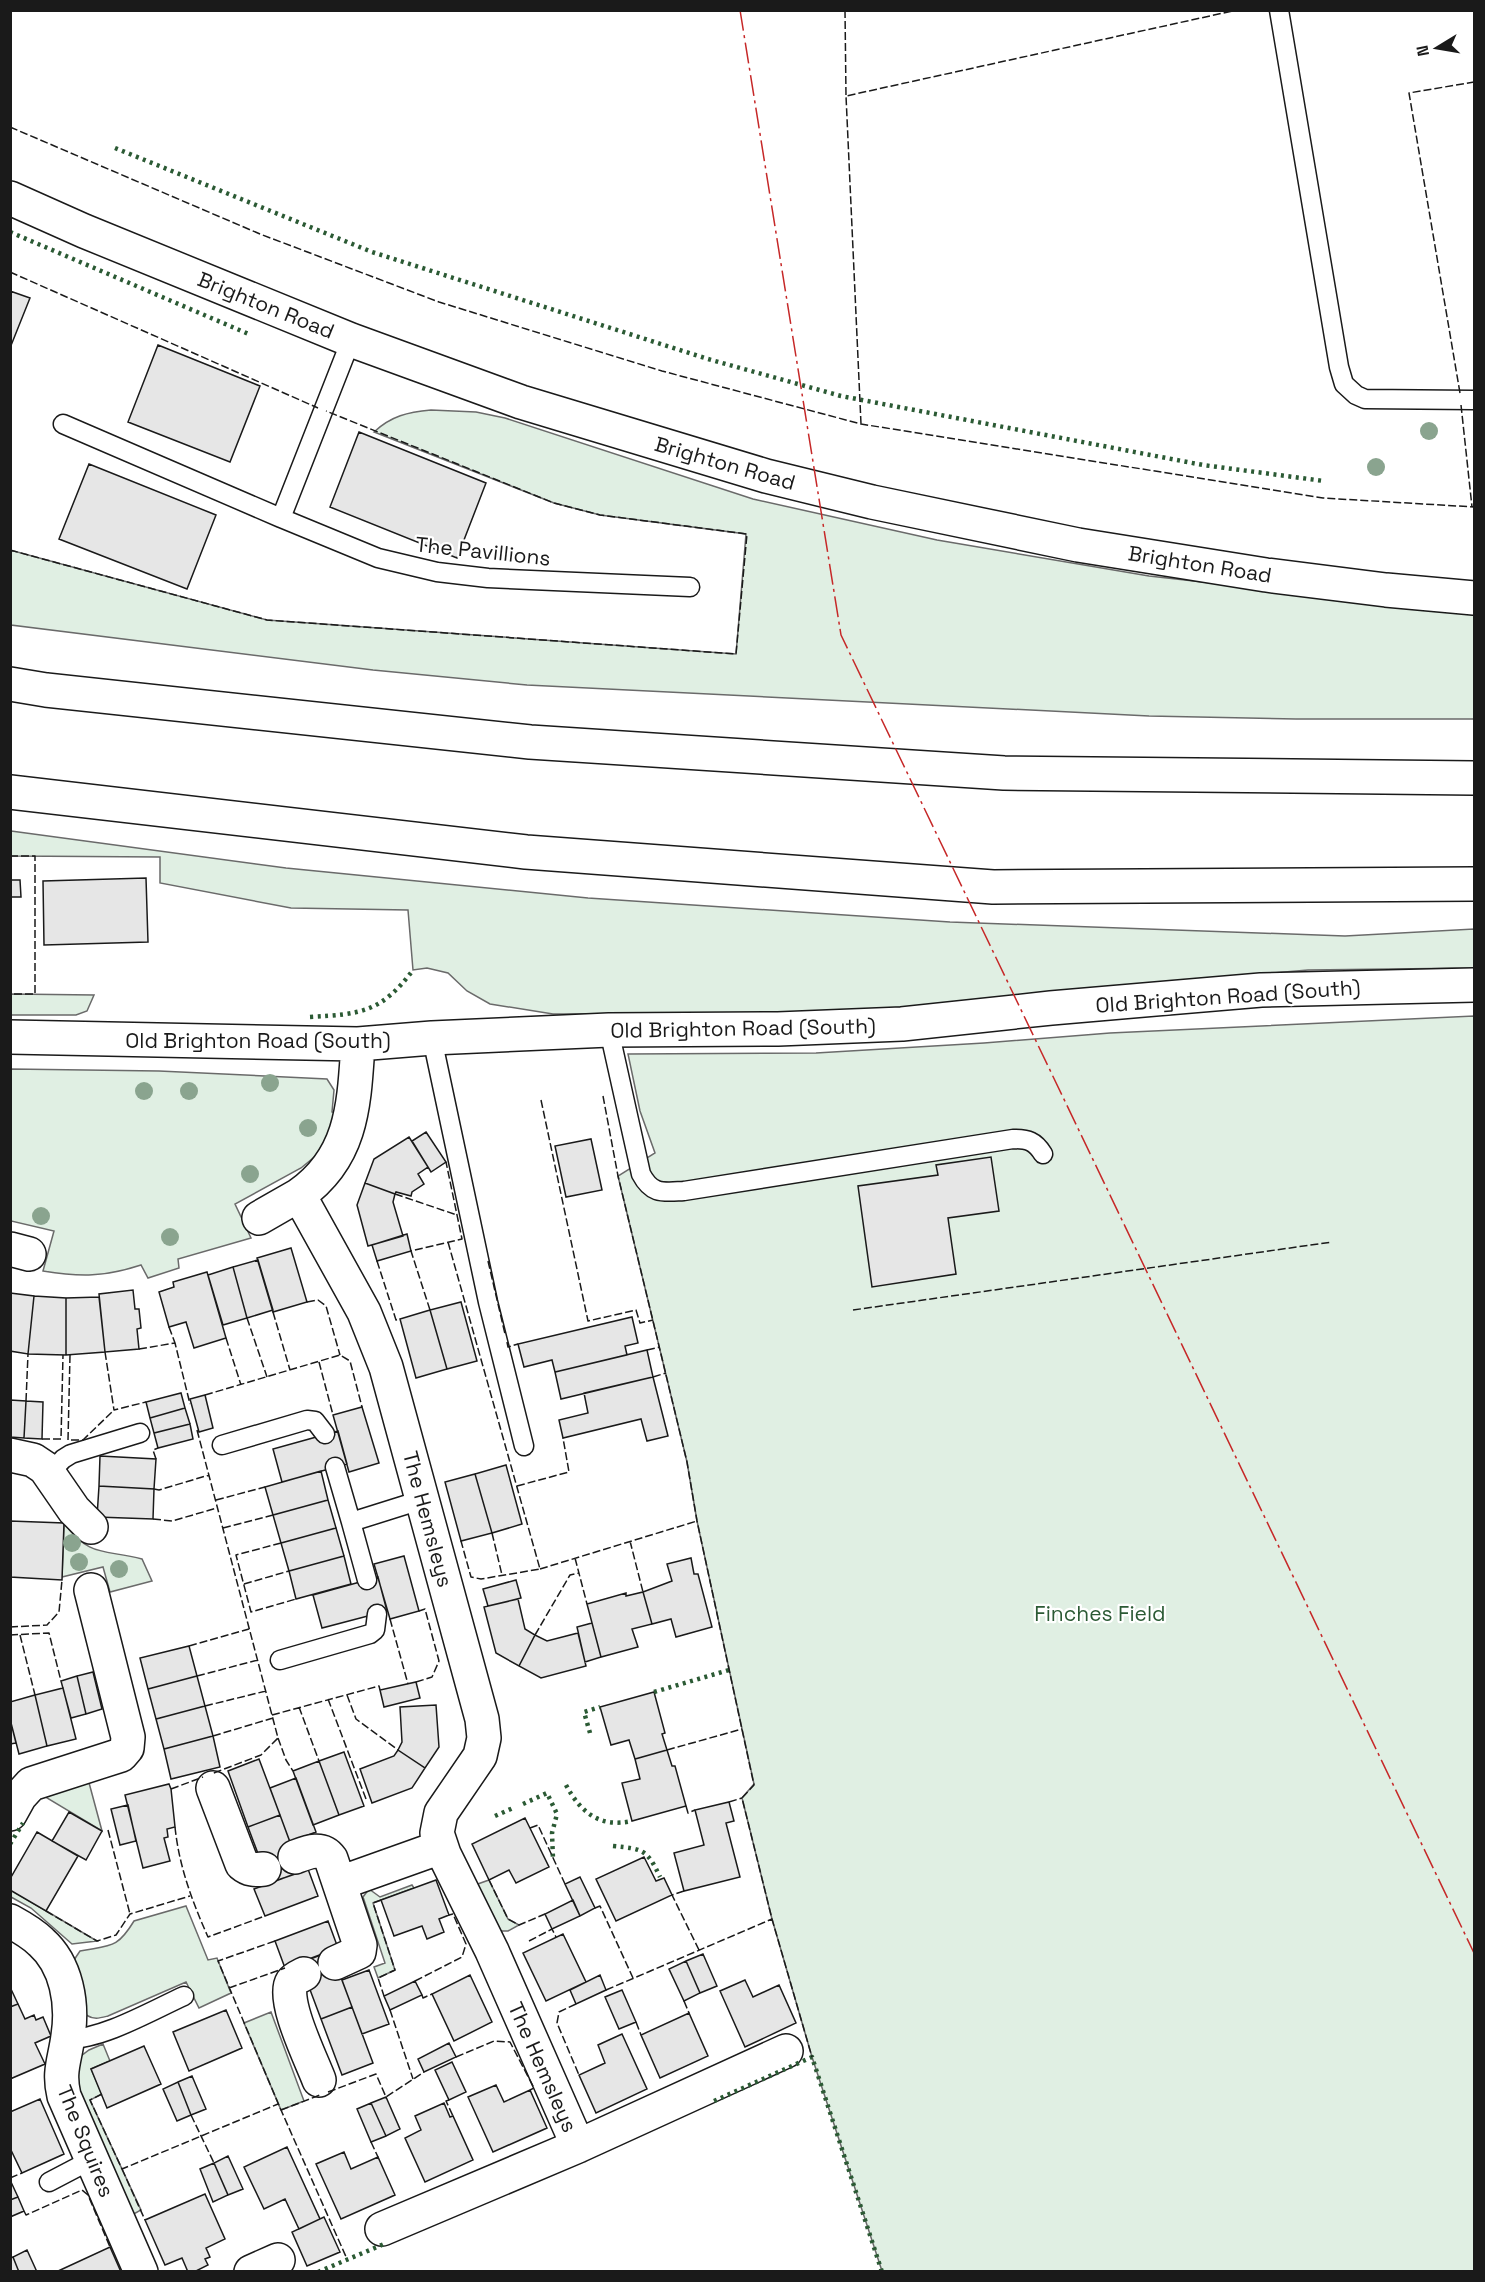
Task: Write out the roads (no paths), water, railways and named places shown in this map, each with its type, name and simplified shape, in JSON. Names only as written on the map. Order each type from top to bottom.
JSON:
[{"type":"main road","name":"Brighton Road","points":[[10,198],[95,236],[351,340],[533,406],[756,473],[872,502],[1078,544],[1351,585],[1474,598]]},
{"type":"main road","points":[[10,684],[45,690],[530,742],[1004,773],[1474,778]]},
{"type":"main road","points":[[10,792],[526,852],[993,887],[1474,884]]},
{"type":"main road","name":"Old Brighton Road (South)","points":[[10,1037],[358,1044],[432,1038],[609,1030],[778,1029],[902,1024],[1051,1008],[1261,990],[1474,985]]},
{"type":"main road","points":[[259,1218],[299,1196],[328,1168],[347,1132],[355,1092],[358,1044]]},
{"type":"main road","name":"The Hemsleys","points":[[299,1196],[364,1312],[375,1339],[405,1434],[482,1719],[484,1737],[480,1756],[441,1813],[437,1824],[441,1847],[492,1951],[578,2145],[786,2050]]},
{"type":"main road","points":[[10,1455],[39,1463],[50,1473],[74,1510],[91,1527]]},
{"type":"main road","points":[[15,1805],[26,1788],[39,1780],[121,1755],[127,1748],[128,1737],[90,1590]]},
{"type":"main road","points":[[213,1788],[242,1864],[247,1868],[264,1869]]},
{"type":"main road","points":[[339,1881],[441,1847]]},
{"type":"main road","points":[[295,1857],[306,1852],[327,1853],[339,1881],[359,1938],[359,1952],[335,1963]]},
{"type":"main road","name":"The Squires","points":[[10,1921],[40,1941],[60,1968],[67,1989],[70,2010],[68,2039],[60,2068],[60,2082],[91,2160],[141,2271]]},
{"type":"main road","points":[[304,1974],[292,1981],[290,2004],[319,2080]]},
{"type":"main road","points":[[382,2229],[578,2145]]},
{"type":"lane","points":[[1279,10],[1339,367],[1344,384],[1356,395],[1372,400],[1436,398],[1474,400]]},
{"type":"lane","points":[[281,518],[351,340]]},
{"type":"lane","name":"The Pavillions","points":[[63,424],[378,558],[437,572],[488,578],[690,587]]},
{"type":"lane","points":[[609,1030],[641,1174],[647,1185],[655,1190],[684,1191],[1013,1139],[1027,1139],[1037,1144],[1043,1154]]},
{"type":"lane","points":[[432,1038],[488,1302],[524,1446]]},
{"type":"lane","points":[[222,1445],[307,1420],[315,1421],[326,1434]]},
{"type":"lane","points":[[50,1473],[71,1454],[140,1433]]},
{"type":"lane","points":[[335,1467],[367,1580]]},
{"type":"lane","points":[[351,1522],[422,1500]]},
{"type":"lane","points":[[280,1660],[370,1634],[375,1630],[376,1614]]},
{"type":"lane","points":[[68,2039],[100,2033],[184,1996]]},
{"type":"lane","points":[[49,2182],[91,2160]]},
{"type":"park label","name":"Finches Field","points":[[1100,1613]]}]
